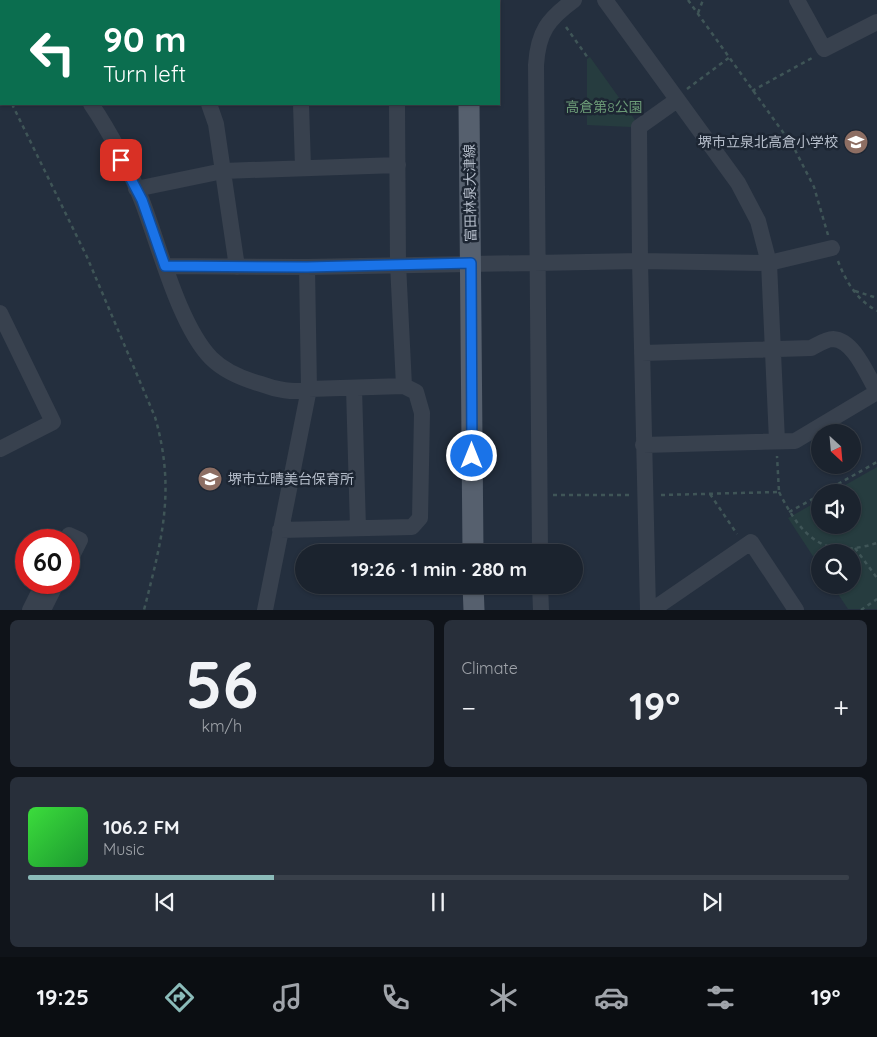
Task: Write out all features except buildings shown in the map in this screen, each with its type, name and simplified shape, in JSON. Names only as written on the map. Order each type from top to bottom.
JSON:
[{"type":"main road","name":"富田林泉大津線","points":[[469,105],[473,544]]},
{"type":"main road","points":[[474,594],[474,610]]},
{"type":"street","points":[[540,544],[537,46],[544,29],[556,13],[574,0]]},
{"type":"street","points":[[605,0],[738,183],[758,221],[769,262],[777,441]]},
{"type":"street","points":[[797,0],[824,49],[877,22]]},
{"type":"street","points":[[648,610],[643,445],[639,127],[676,99]]},
{"type":"street","points":[[92,105],[136,189],[194,335],[211,358],[240,378],[268,387],[302,392],[309,389],[404,386],[416,392],[422,413],[420,518],[412,527],[280,530]]},
{"type":"street","points":[[209,105],[216,124],[237,267]]},
{"type":"street","points":[[301,105],[302,167]]},
{"type":"street","points":[[397,105],[398,264],[404,386]]},
{"type":"street","points":[[136,189],[224,171],[398,165]]},
{"type":"street","points":[[165,266],[307,267],[471,263],[769,262],[832,248]]},
{"type":"street","points":[[264,610],[309,389],[307,267]]},
{"type":"street","points":[[0,313],[53,422],[0,449]]},
{"type":"street","points":[[642,353],[811,348],[831,338],[844,341],[854,353],[877,392],[795,440],[643,445]]},
{"type":"street","points":[[354,388],[358,528]]},
{"type":"street","points":[[652,610],[751,542],[796,610]]},
{"type":"street","points":[[30,610],[38,594]]},
{"type":"street","points":[[43,610],[51,594]]},
{"type":"street","points":[[540,594],[541,610]]},
{"type":"path","points":[[688,0],[793,146],[814,187],[832,248],[846,281],[865,304],[877,311]]},
{"type":"path","points":[[698,13],[703,0]]},
{"type":"path","points":[[556,13],[588,58]]},
{"type":"path","points":[[752,91],[821,53],[824,49]]},
{"type":"path","points":[[676,99],[730,57]]},
{"type":"path","points":[[12,105],[87,257],[155,417],[162,443],[167,500],[144,610]]},
{"type":"path","points":[[854,291],[877,298]]},
{"type":"path","points":[[777,441],[778,492],[799,527],[817,542],[823,544]]},
{"type":"path","points":[[838,484],[877,462]]},
{"type":"path","points":[[539,495],[778,492]]},
{"type":"path","points":[[710,494],[744,546]]},
{"type":"path","points":[[789,512],[811,500]]},
{"type":"path","points":[[861,547],[877,543]]},
{"type":"path","points":[[861,556],[877,578]]},
{"type":"path","points":[[861,610],[877,599]]},
{"type":"green space","name":"高倉第8公園","points":[[590,57],[635,120],[631,127],[587,125],[587,59]]},
{"type":"green space","points":[[877,467],[877,609],[848,609],[838,594],[861,594],[861,544],[811,544],[811,553],[788,518],[811,505],[811,534],[861,534],[861,484],[847,484]]},
{"type":"place","name":"堺市立泉北高倉小学校","points":[[856,142]]},
{"type":"place","name":"堺市立晴美台保育所","points":[[210,479]]},
{"type":"route","points":[[121,160],[142,200],[165,266],[307,267],[471,263],[472,456]]}]
